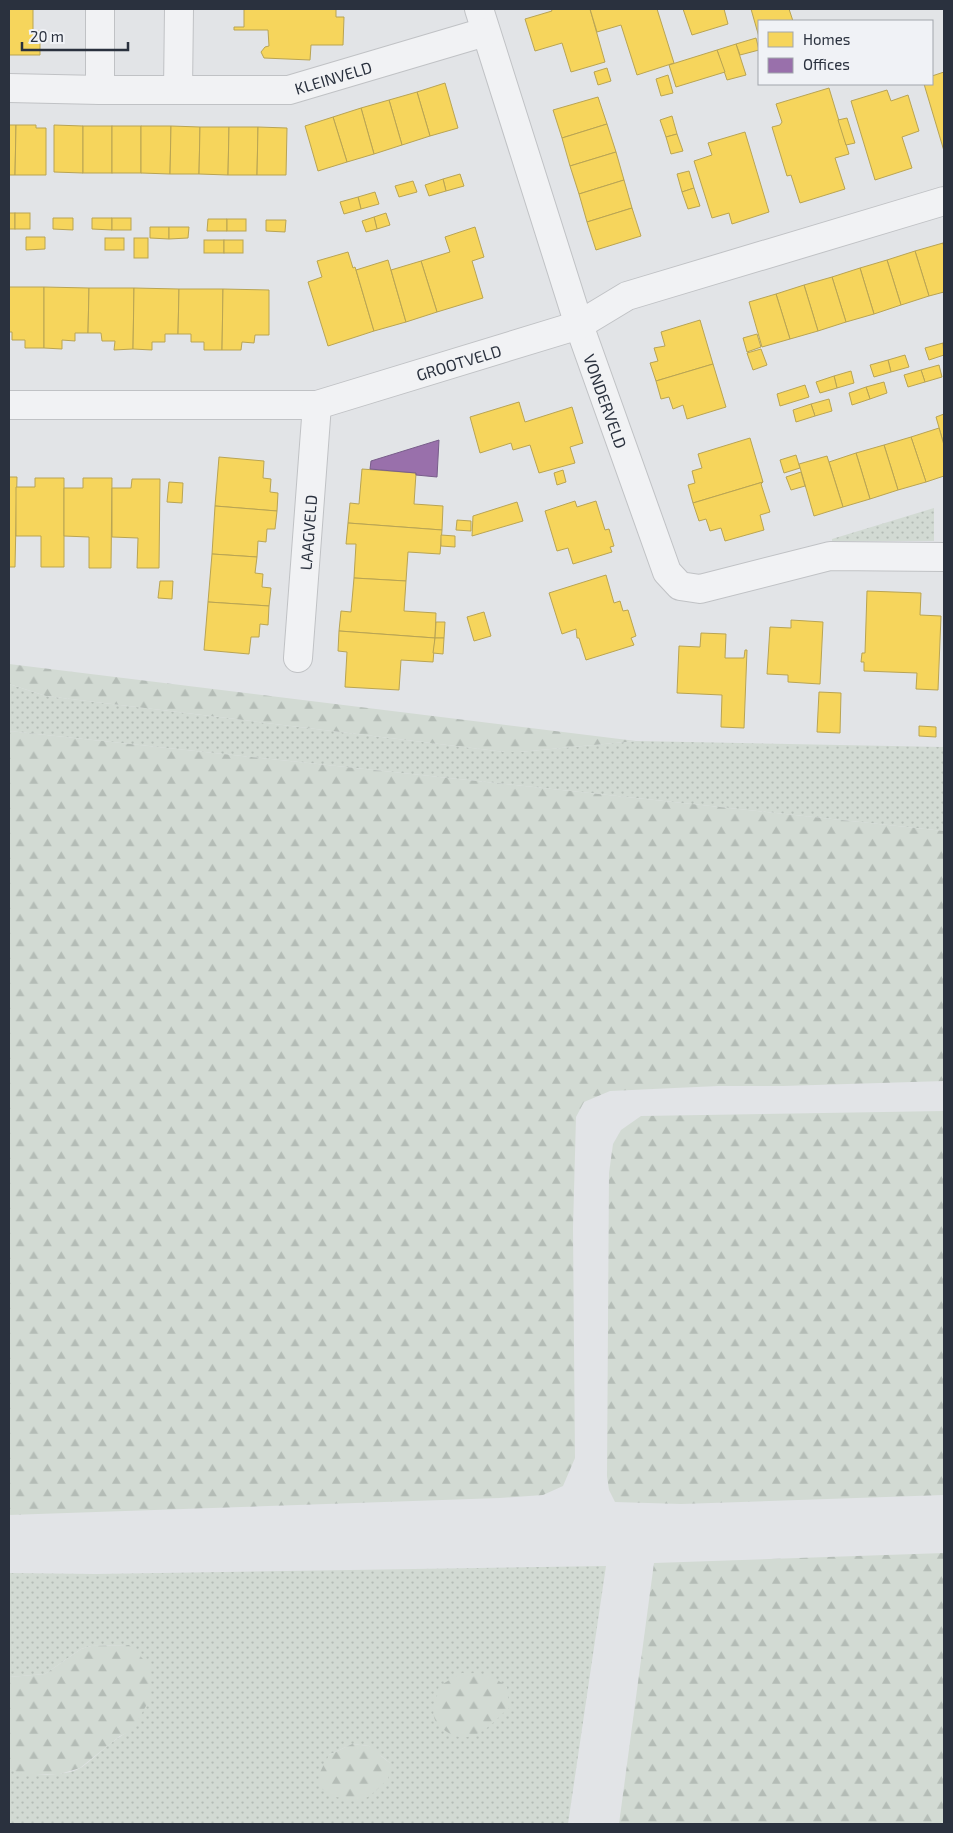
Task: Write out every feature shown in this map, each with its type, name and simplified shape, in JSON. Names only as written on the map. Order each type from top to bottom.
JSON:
[{"type":"street","points":[[100,9],[100,90]]},
{"type":"street","points":[[178,90],[179,9]]},
{"type":"street","points":[[482,20],[580,325],[628,296],[944,201]]},
{"type":"street","name":"KLEINVELD","points":[[9,88],[289,90],[482,20]]},
{"type":"street","name":"GROOTVELD","points":[[9,405],[317,406],[580,325]]},
{"type":"street","name":"VONDERVELD","points":[[580,325],[667,572],[680,586],[700,589],[830,556],[944,556]]},
{"type":"street","name":"LAAGVELD","points":[[298,658],[317,406]]},
{"type":"green space","points":[[934,508],[934,541],[832,541],[832,539]]},
{"type":"green space","points":[[9,664],[636,741],[505,752],[46,696],[9,684]]},
{"type":"green space","points":[[9,684],[46,696],[505,752],[636,741],[944,747],[944,831],[9,731]]},
{"type":"green space","points":[[9,731],[944,831],[944,1081],[718,1086],[610,1091],[584,1102],[576,1117],[573,1228],[575,1458],[563,1486],[543,1495],[500,1498],[9,1515]]},
{"type":"green space","points":[[944,1111],[944,1495],[681,1504],[615,1502],[609,1490],[607,1476],[609,1173],[613,1144],[621,1130],[641,1116]]},
{"type":"green space","points":[[944,1553],[944,1824],[619,1824],[654,1563]]},
{"type":"green space","points":[[606,1566],[568,1824],[9,1824],[9,1769],[26,1773],[66,1773],[82,1767],[129,1731],[129,1645],[91,1646],[81,1649],[45,1674],[9,1677],[9,1573],[96,1574]],"holes":[[[352,1744],[369,1746],[390,1763],[329,1755]]]},
{"type":"green space","points":[[129,1645],[149,1665],[151,1697],[129,1732],[120,1736],[80,1768],[60,1774],[22,1774],[9,1769],[9,1677],[45,1674],[81,1649],[91,1646]]},
{"type":"green space","points":[[462,1673],[486,1675],[502,1683],[507,1687],[509,1708],[486,1729],[467,1737],[452,1735],[443,1729],[436,1722],[434,1713],[439,1686]]},
{"type":"green space","points":[[352,1744],[369,1746],[379,1751],[381,1756],[390,1763],[388,1779],[370,1795],[359,1800],[338,1798],[326,1792],[318,1780],[329,1755]]},
{"type":"building: Homes","points":[[9,9],[33,9],[33,31],[40,31],[40,55],[9,55]]},
{"type":"building: Homes","points":[[244,9],[336,9],[336,17],[344,17],[343,45],[311,45],[310,60],[264,58],[261,52],[265,47],[269,46],[268,30],[234,30],[234,27],[244,27]]},
{"type":"building: Homes","points":[[551,9],[590,9],[605,62],[571,72],[562,43],[535,51],[525,19],[552,11]]},
{"type":"building: Homes","points":[[590,9],[657,9],[674,63],[637,75],[621,25],[597,32]]},
{"type":"building: Homes","points":[[683,9],[724,9],[728,24],[692,35]]},
{"type":"building: Homes","points":[[751,9],[789,9],[793,20],[758,20],[758,34]]},
{"type":"building: Homes","points":[[756,38],[758,50],[740,55],[736,44]]},
{"type":"building: Homes","points":[[736,44],[746,75],[727,80],[717,50]]},
{"type":"building: Homes","points":[[717,50],[725,72],[676,87],[669,65]]},
{"type":"building: Homes","points":[[607,68],[611,81],[598,85],[594,72]]},
{"type":"building: Homes","points":[[944,72],[944,151],[924,85],[933,85],[933,76]]},
{"type":"building: Homes","points":[[668,75],[673,93],[661,96],[656,79]]},
{"type":"building: Homes","points":[[445,83],[458,128],[430,136],[417,92]]},
{"type":"building: Homes","points":[[829,88],[849,154],[835,158],[845,189],[800,203],[791,175],[787,176],[772,127],[780,125],[782,122],[776,104]]},
{"type":"building: Homes","points":[[887,90],[891,101],[908,95],[919,131],[902,137],[912,168],[875,180],[851,101]]},
{"type":"building: Homes","points":[[417,92],[430,136],[402,145],[389,100]]},
{"type":"building: Homes","points":[[598,97],[607,124],[562,138],[553,110]]},
{"type":"building: Homes","points":[[389,100],[402,145],[374,154],[361,108]]},
{"type":"building: Homes","points":[[361,108],[374,154],[347,162],[333,117]]},
{"type":"building: Homes","points":[[672,116],[677,134],[666,137],[660,120]]},
{"type":"building: Homes","points":[[333,117],[347,162],[318,171],[305,126]]},
{"type":"building: Homes","points":[[847,118],[855,143],[846,145],[838,120]]},
{"type":"building: Homes","points":[[607,124],[616,152],[570,166],[562,138]]},
{"type":"building: Homes","points":[[9,125],[16,125],[15,175],[9,175]]},
{"type":"building: Homes","points":[[16,125],[36,125],[36,128],[46,128],[46,175],[15,175]]},
{"type":"building: Homes","points":[[54,125],[83,126],[83,173],[54,172]]},
{"type":"building: Homes","points":[[83,126],[112,126],[112,173],[83,173]]},
{"type":"building: Homes","points":[[112,126],[141,126],[141,173],[112,173]]},
{"type":"building: Homes","points":[[141,126],[171,126],[170,174],[141,173]]},
{"type":"building: Homes","points":[[171,126],[200,127],[199,174],[170,174]]},
{"type":"building: Homes","points":[[200,127],[229,127],[228,175],[199,174]]},
{"type":"building: Homes","points":[[229,127],[258,127],[257,175],[228,175]]},
{"type":"building: Homes","points":[[258,127],[287,128],[286,175],[257,175]]},
{"type":"building: Homes","points":[[745,132],[769,212],[732,224],[729,213],[712,218],[694,161],[712,155],[708,143]]},
{"type":"building: Homes","points":[[677,134],[683,151],[671,154],[666,137]]},
{"type":"building: Homes","points":[[616,152],[624,180],[579,194],[570,166]]},
{"type":"building: Homes","points":[[689,171],[694,188],[682,192],[677,174]]},
{"type":"building: Homes","points":[[460,174],[464,186],[446,191],[443,179]]},
{"type":"building: Homes","points":[[443,179],[446,191],[429,196],[425,185]]},
{"type":"building: Homes","points":[[624,180],[632,208],[587,222],[579,194]]},
{"type":"building: Homes","points":[[413,181],[417,192],[399,197],[395,186]]},
{"type":"building: Homes","points":[[694,188],[700,206],[688,209],[682,192]]},
{"type":"building: Homes","points":[[375,192],[379,204],[361,209],[358,197]]},
{"type":"building: Homes","points":[[358,197],[361,209],[344,214],[340,202]]},
{"type":"building: Homes","points":[[632,208],[641,236],[596,250],[587,222]]},
{"type":"building: Homes","points":[[9,213],[15,213],[15,229],[9,229]]},
{"type":"building: Homes","points":[[15,213],[30,213],[30,229],[15,229]]},
{"type":"building: Homes","points":[[386,213],[390,225],[377,229],[374,217]]},
{"type":"building: Homes","points":[[374,217],[377,229],[366,232],[362,221]]},
{"type":"building: Homes","points":[[53,218],[73,218],[73,230],[53,229]]},
{"type":"building: Homes","points":[[92,218],[112,218],[112,230],[92,229]]},
{"type":"building: Homes","points":[[112,218],[131,218],[131,230],[112,230]]},
{"type":"building: Homes","points":[[208,219],[227,219],[227,231],[207,231]]},
{"type":"building: Homes","points":[[227,219],[246,219],[246,231],[227,231]]},
{"type":"building: Homes","points":[[266,220],[286,220],[285,232],[266,231]]},
{"type":"building: Homes","points":[[150,227],[169,227],[169,239],[150,238]]},
{"type":"building: Homes","points":[[169,227],[189,227],[188,238],[169,239]]},
{"type":"building: Homes","points":[[475,227],[484,257],[472,261],[483,298],[437,312],[421,261],[450,252],[445,237]]},
{"type":"building: Homes","points":[[26,237],[45,237],[45,249],[26,250]]},
{"type":"building: Homes","points":[[105,238],[124,238],[124,250],[105,250]]},
{"type":"building: Homes","points":[[134,238],[148,238],[148,258],[134,258]]},
{"type":"building: Homes","points":[[204,240],[224,240],[224,253],[204,253]]},
{"type":"building: Homes","points":[[224,240],[243,240],[243,253],[224,253]]},
{"type":"building: Homes","points":[[943,243],[944,292],[929,296],[915,251]]},
{"type":"building: Homes","points":[[915,251],[929,296],[901,305],[887,260]]},
{"type":"building: Homes","points":[[348,252],[353,268],[355,267],[356,270],[374,331],[328,346],[308,282],[322,277],[317,261]]},
{"type":"building: Homes","points":[[388,260],[406,322],[374,331],[356,270]]},
{"type":"building: Homes","points":[[887,260],[901,305],[874,314],[860,268]]},
{"type":"building: Homes","points":[[421,261],[437,312],[406,322],[391,270]]},
{"type":"building: Homes","points":[[860,268],[874,314],[846,322],[832,277]]},
{"type":"building: Homes","points":[[832,277],[846,322],[818,331],[804,285]]},
{"type":"building: Homes","points":[[804,285],[818,331],[790,339],[776,294]]},
{"type":"building: Homes","points":[[9,287],[44,287],[44,348],[25,348],[25,340],[12,340],[12,332],[9,332]]},
{"type":"building: Homes","points":[[44,287],[89,288],[88,333],[75,333],[75,341],[62,340],[62,349],[44,348]]},
{"type":"building: Homes","points":[[89,288],[134,288],[133,349],[114,350],[115,341],[102,341],[101,333],[88,333]]},
{"type":"building: Homes","points":[[134,288],[179,289],[178,334],[165,334],[165,342],[152,342],[152,350],[133,349]]},
{"type":"building: Homes","points":[[179,289],[223,289],[222,350],[204,350],[204,342],[191,342],[191,334],[178,334]]},
{"type":"building: Homes","points":[[223,289],[269,290],[269,335],[255,335],[254,343],[242,342],[241,350],[222,350]]},
{"type":"building: Homes","points":[[776,294],[790,339],[762,347],[749,302]]},
{"type":"building: Homes","points":[[700,320],[713,364],[656,381],[650,363],[658,361],[654,348],[665,346],[661,332]]},
{"type":"building: Homes","points":[[757,334],[761,347],[747,352],[743,338]]},
{"type":"building: Homes","points":[[943,343],[944,355],[929,360],[925,348]]},
{"type":"building: Homes","points":[[761,349],[767,365],[753,370],[747,353]]},
{"type":"building: Homes","points":[[905,355],[909,367],[891,372],[888,360]]},
{"type":"building: Homes","points":[[888,360],[891,372],[874,377],[870,365]]},
{"type":"building: Homes","points":[[713,364],[726,407],[687,419],[683,405],[673,409],[669,397],[661,399],[656,381]]},
{"type":"building: Homes","points":[[939,365],[942,377],[925,382],[921,370]]},
{"type":"building: Homes","points":[[921,370],[925,382],[908,387],[904,375]]},
{"type":"building: Homes","points":[[851,371],[854,383],[837,388],[834,376]]},
{"type":"building: Homes","points":[[834,376],[837,388],[820,393],[816,382]]},
{"type":"building: Homes","points":[[884,382],[887,393],[870,399],[866,387]]},
{"type":"building: Homes","points":[[805,385],[809,397],[780,406],[777,394]]},
{"type":"building: Homes","points":[[866,387],[870,399],[852,405],[849,393]]},
{"type":"building: Homes","points":[[829,399],[832,411],[815,416],[811,404]]},
{"type":"building: Homes","points":[[519,402],[525,422],[572,407],[583,443],[570,447],[575,463],[539,473],[530,445],[513,450],[511,443],[480,453],[470,417]]},
{"type":"building: Homes","points":[[811,404],[815,416],[796,422],[793,410]]},
{"type":"building: Homes","points":[[944,414],[944,445],[936,417]]},
{"type":"building: Homes","points":[[939,428],[944,445],[944,476],[926,482],[911,437]]},
{"type":"building: Homes","points":[[911,437],[926,482],[898,490],[884,445]]},
{"type":"building: Homes","points":[[750,438],[763,482],[693,503],[688,485],[695,483],[692,471],[702,468],[698,454]]},
{"type":"building: Homes","points":[[884,445],[898,490],[870,499],[856,453]]},
{"type":"building: Homes","points":[[856,453],[870,499],[843,507],[829,462]]},
{"type":"building: Homes","points":[[796,455],[800,468],[784,473],[780,460]]},
{"type":"building: Homes","points":[[827,456],[843,507],[814,516],[799,464]]},
{"type":"building: Homes","points":[[219,457],[264,461],[263,478],[271,479],[270,492],[278,493],[277,511],[215,506]]},
{"type":"building: Homes","points":[[362,469],[416,473],[414,504],[443,506],[442,530],[348,523],[350,503],[359,504]]},
{"type":"building: Homes","points":[[563,470],[566,482],[557,485],[554,473]]},
{"type":"building: Homes","points":[[801,472],[805,486],[791,490],[786,477]]},
{"type":"building: Homes","points":[[9,477],[17,477],[15,567],[9,567]]},
{"type":"building: Homes","points":[[35,478],[64,478],[64,567],[41,567],[41,536],[16,536],[16,487],[35,487]]},
{"type":"building: Homes","points":[[83,478],[112,478],[111,568],[89,568],[89,537],[64,536],[64,488],[83,488]]},
{"type":"building: Homes","points":[[132,479],[160,479],[159,568],[137,568],[138,538],[112,537],[112,488],[131,488]]},
{"type":"building: Homes","points":[[169,482],[183,483],[182,503],[167,502]]},
{"type":"building: Homes","points":[[763,482],[761,484],[770,512],[760,515],[764,530],[725,541],[721,528],[710,531],[706,519],[699,521],[693,503]]},
{"type":"building: Homes","points":[[575,501],[577,507],[596,501],[605,530],[609,529],[614,546],[610,547],[612,552],[573,564],[568,548],[557,551],[545,511]]},
{"type":"building: Homes","points":[[517,502],[523,521],[472,536],[473,516]]},
{"type":"building: Homes","points":[[215,506],[277,511],[275,529],[267,529],[266,542],[258,541],[257,557],[212,554]]},
{"type":"building: Homes","points":[[457,520],[471,521],[471,531],[456,530]]},
{"type":"building: Homes","points":[[348,523],[442,530],[440,554],[408,552],[406,581],[354,578],[356,544],[346,544]]},
{"type":"building: Homes","points":[[441,535],[455,536],[455,547],[441,546]]},
{"type":"building: Homes","points":[[212,554],[257,557],[255,573],[263,574],[262,587],[271,588],[269,606],[208,602]]},
{"type":"building: Homes","points":[[606,575],[614,603],[620,601],[623,611],[628,610],[636,636],[631,638],[634,645],[586,660],[579,638],[577,638],[576,629],[562,634],[549,593]]},
{"type":"building: Homes","points":[[354,578],[406,581],[404,611],[436,613],[435,638],[339,631],[341,611],[351,612]]},
{"type":"building: Homes","points":[[160,581],[173,581],[172,599],[158,598]]},
{"type":"building: Homes","points":[[867,591],[921,593],[920,615],[941,616],[938,690],[916,689],[917,673],[864,671],[864,662],[861,662],[862,653],[865,653]]},
{"type":"building: Homes","points":[[208,602],[269,606],[268,625],[260,624],[259,637],[251,637],[249,654],[204,650]]},
{"type":"building: Homes","points":[[484,612],[491,636],[474,641],[467,617]]},
{"type":"building: Homes","points":[[791,620],[823,622],[820,684],[788,682],[788,675],[767,674],[770,627],[791,628]]},
{"type":"building: Homes","points":[[436,622],[445,622],[444,638],[435,638]]},
{"type":"building: Homes","points":[[339,631],[435,638],[433,662],[401,660],[399,690],[345,687],[347,652],[338,651]]},
{"type":"building: Homes","points":[[701,633],[726,634],[725,658],[744,658],[745,650],[747,650],[744,728],[721,727],[722,695],[677,693],[679,646],[700,647]]},
{"type":"building: Homes","points":[[435,638],[444,638],[443,654],[433,653]]},
{"type":"building: Homes","points":[[819,692],[841,693],[840,733],[817,732]]},
{"type":"building: Homes","points":[[919,726],[936,727],[936,737],[919,736]]},
{"type":"building: Offices","points":[[439,440],[437,477],[370,469],[371,461]]}]
